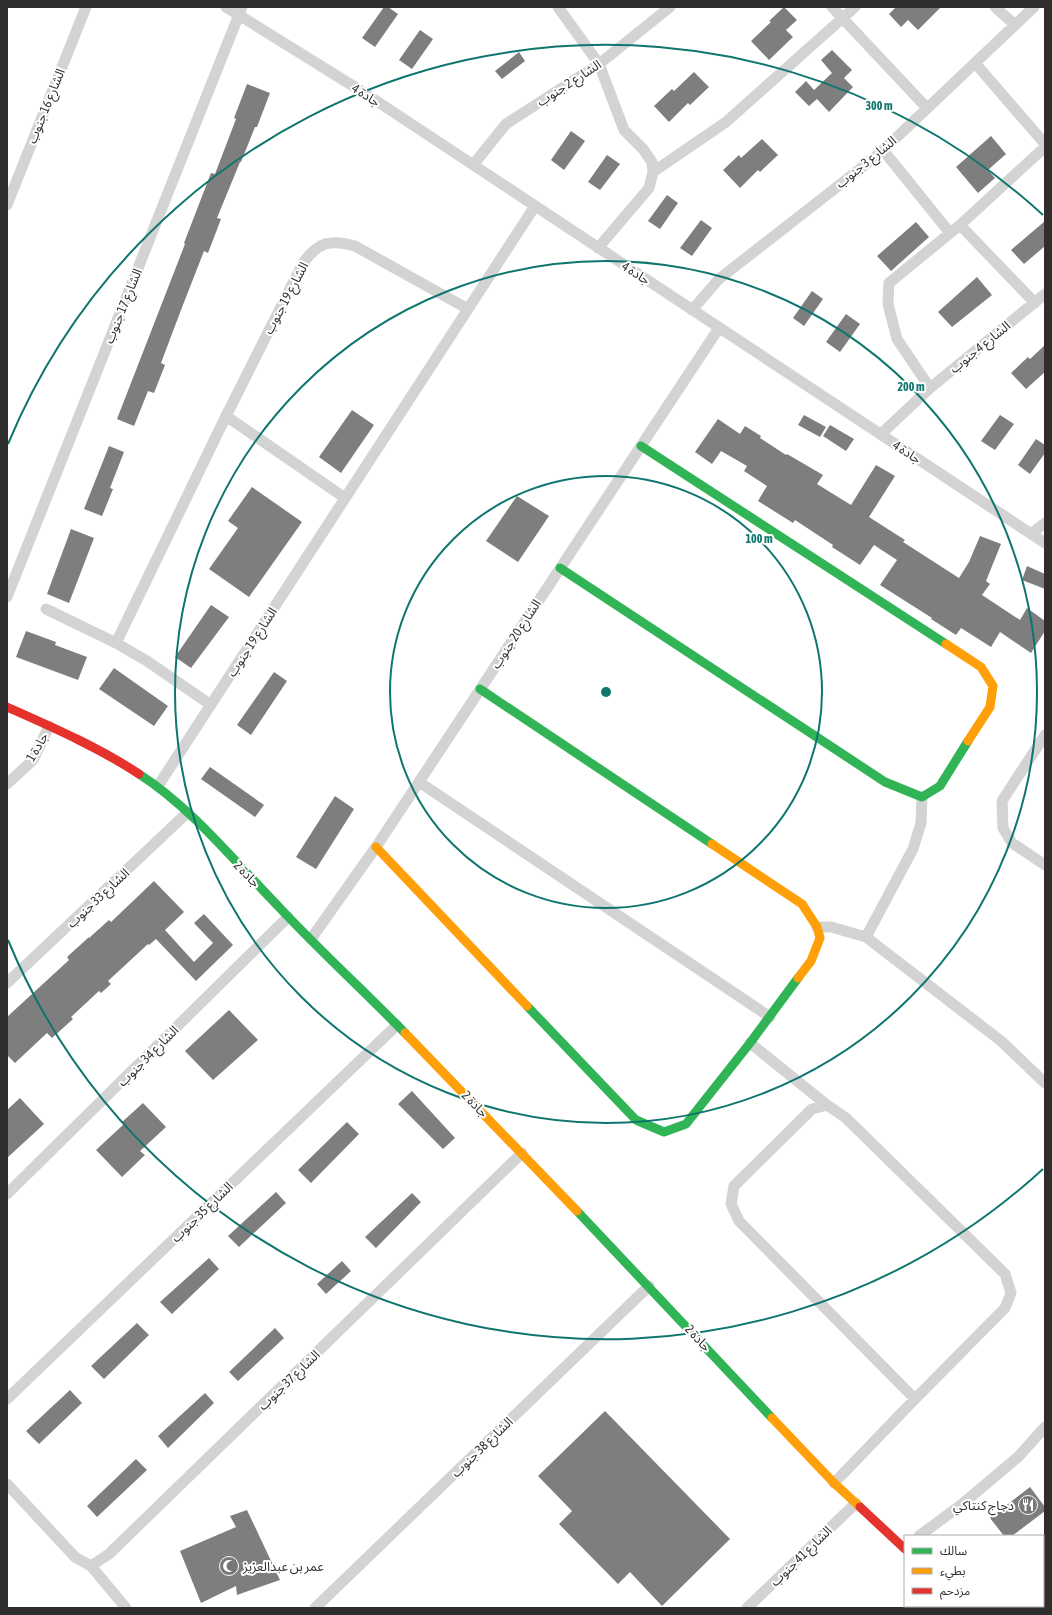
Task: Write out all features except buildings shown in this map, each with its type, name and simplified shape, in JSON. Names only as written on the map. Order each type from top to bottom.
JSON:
[{"type":"street","name":"الشارع 16 جنوب","points":[[7,205],[86,7]]},
{"type":"street","name":"جادة 4","points":[[226,7],[240,11],[1045,543]]},
{"type":"street","points":[[558,7],[599,64],[624,130],[643,149],[652,162],[653,172],[649,188],[598,248]]},
{"type":"street","name":"الشارع 2 جنوب","points":[[473,165],[506,124],[599,64],[670,7]]},
{"type":"street","points":[[832,7],[927,108]]},
{"type":"street","points":[[653,172],[726,122],[855,7]]},
{"type":"street","points":[[995,7],[1015,25]]},
{"type":"street","name":"الشارع 3 جنوب","points":[[692,310],[719,279],[883,150],[1034,7]]},
{"type":"street","name":"الشارع 17 جنوب","points":[[7,597],[240,11]]},
{"type":"street","points":[[975,63],[1045,144]]},
{"type":"street","points":[[930,388],[897,339],[888,304],[888,283],[960,225],[1045,147]]},
{"type":"street","points":[[883,150],[950,233]]},
{"type":"street","name":"الشارع 19 جنوب","points":[[158,786],[535,206]]},
{"type":"street","points":[[960,225],[1035,303]]},
{"type":"street","name":"الشارع 19 جنوب","points":[[116,643],[226,416],[303,263],[312,251],[325,243],[340,242],[355,246],[468,309]]},
{"type":"street","name":"الشارع 4 جنوب","points":[[881,434],[930,388],[1045,295]]},
{"type":"street","name":"الشارع 20 جنوب","points":[[311,939],[376,847],[719,328]]},
{"type":"street","points":[[226,416],[346,498]]},
{"type":"street","points":[[641,446],[981,667],[993,686],[990,707],[940,786],[922,797]]},
{"type":"street","points":[[1031,534],[1045,523]]},
{"type":"street","points":[[560,568],[885,782],[922,797]]},
{"type":"street","points":[[46,609],[116,643],[212,705]]},
{"type":"street","points":[[376,847],[636,1120],[664,1132],[686,1124],[770,1017],[811,961],[820,938],[817,927],[802,904],[480,689]]},
{"type":"street","name":"جادة 2","points":[[7,707],[49,726],[126,766],[158,786],[188,812],[288,917],[522,1152],[834,1483],[904,1547]]},
{"type":"street","name":"جادة 1","points":[[7,784],[33,760],[49,726]]},
{"type":"street","points":[[1045,736],[1002,801],[1003,828],[1012,843],[1045,865]]},
{"type":"street","points":[[419,782],[770,1017]]},
{"type":"street","points":[[866,937],[913,849],[921,823],[922,797]]},
{"type":"street","name":"الشارع 33 جنوب","points":[[7,983],[188,812]]},
{"type":"street","name":"الشارع 34 جنوب","points":[[7,1194],[288,917]]},
{"type":"street","points":[[817,927],[831,926],[866,937],[1001,1041],[1045,1083]]},
{"type":"street","name":"الشارع 35 جنوب","points":[[7,1399],[397,1025]]},
{"type":"street","points":[[750,1043],[827,1105],[846,1118],[1005,1274],[1011,1293],[1005,1308],[834,1483]]},
{"type":"street","points":[[827,1105],[812,1108],[734,1186],[731,1204],[739,1221],[915,1399]]},
{"type":"street","name":"الشارع 37 جنوب","points":[[91,1566],[109,1554],[522,1152]]},
{"type":"street","name":"الشارع 38 جنوب","points":[[315,1608],[649,1286]]},
{"type":"street","points":[[920,1535],[961,1505],[1018,1457],[1045,1427]]},
{"type":"street","points":[[7,1484],[75,1557],[91,1566],[126,1608]]},
{"type":"street","name":"الشارع 41 جنوب","points":[[747,1608],[856,1503]]},
{"type":"traffic: fast","points":[[641,446],[946,644]]},
{"type":"traffic: fast","points":[[560,568],[885,782],[922,797],[940,786],[968,741]]},
{"type":"traffic: fast","points":[[480,689],[712,844]]},
{"type":"traffic: fast","points":[[139,774],[195,819],[309,938],[405,1033]]},
{"type":"traffic: fast","points":[[527,1006],[636,1120],[664,1132],[686,1124],[750,1043],[798,978]]},
{"type":"traffic: fast","points":[[577,1211],[772,1418]]},
{"type":"traffic: slow","points":[[946,644],[981,667],[993,686],[990,707],[968,741]]},
{"type":"traffic: slow","points":[[712,844],[802,904],[817,927],[820,938],[811,961],[798,978]]},
{"type":"traffic: slow","points":[[376,847],[527,1006]]},
{"type":"traffic: slow","points":[[405,1033],[577,1211]]},
{"type":"traffic: slow","points":[[772,1418],[834,1483],[860,1507]]},
{"type":"traffic: jam","points":[[7,707],[91,746],[139,774]]},
{"type":"traffic: jam","points":[[860,1507],[904,1548]]},
{"type":"place","name":"دجاج كنتاكي","points":[[1028,1505]]},
{"type":"place","name":"عمر بن عبدالعزيز","points":[[229,1566]]}]
